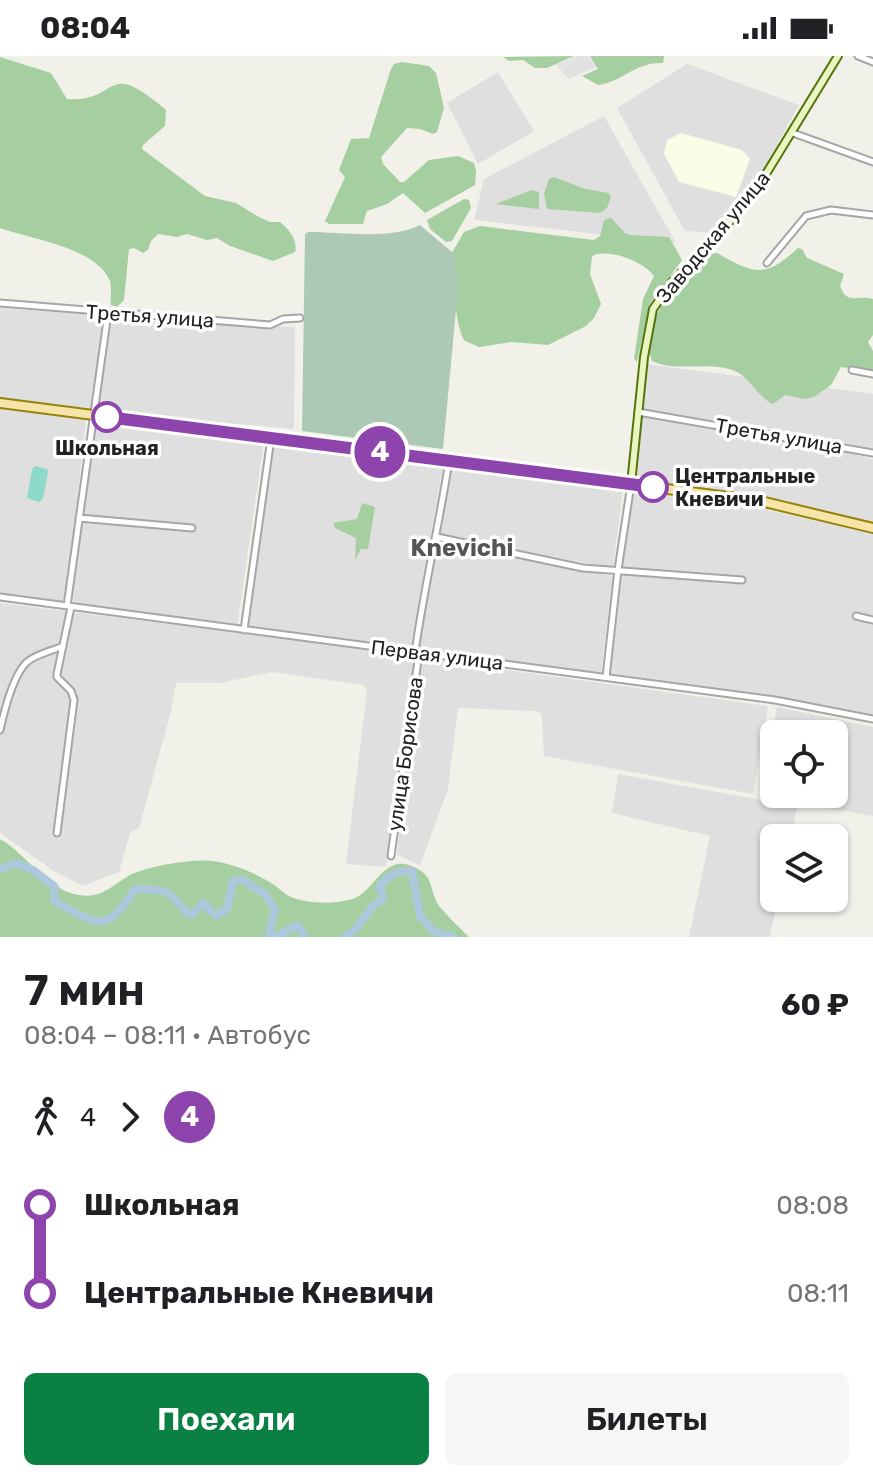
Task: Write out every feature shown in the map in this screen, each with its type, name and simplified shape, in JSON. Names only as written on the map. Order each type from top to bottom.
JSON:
[{"type":"main road","points":[[0,403],[760,501],[873,528]]},
{"type":"street","name":"Заводская улица","points":[[631,484],[649,328],[658,301],[671,283],[732,220],[763,179],[838,56]]},
{"type":"street","points":[[858,56],[873,62]]},
{"type":"street","points":[[793,133],[873,162]]},
{"type":"street","points":[[767,263],[806,216],[831,210],[873,215]]},
{"type":"street","name":"Третья улица","points":[[0,303],[270,325],[283,319],[300,318]]},
{"type":"street","points":[[57,833],[74,700],[71,691],[57,677],[64,646],[108,313]]},
{"type":"street","points":[[852,370],[873,374]]},
{"type":"street","name":"Третья улица","points":[[638,412],[873,453]]},
{"type":"street","points":[[244,630],[271,438]]},
{"type":"street","name":"улица Борисова","points":[[391,856],[425,588],[449,461]]},
{"type":"street","points":[[606,677],[631,484]]},
{"type":"street","points":[[79,518],[192,528]]},
{"type":"street","points":[[437,537],[583,568],[742,580]]},
{"type":"street","name":"Первая улица","points":[[0,597],[775,700],[873,719]]},
{"type":"street","points":[[856,616],[873,620]]},
{"type":"street","points":[[0,730],[22,668],[33,658],[64,646]]},
{"type":"shaded area","points":[[588,56],[597,67],[568,79],[556,64]]},
{"type":"shaded area","points":[[687,64],[799,105],[760,175],[713,233],[685,231],[617,108]]},
{"type":"shaded area","points":[[498,72],[534,131],[478,164],[447,103]]},
{"type":"shaded area","points":[[604,116],[676,243],[474,220],[484,179]]},
{"type":"shaded area","points":[[681,133],[742,150],[750,159],[736,197],[679,182],[664,154],[667,140]]},
{"type":"shaded area","points":[[420,225],[453,253],[458,288],[443,449],[302,431],[305,234],[381,234]]},
{"type":"shaded area","points":[[0,308],[104,316],[92,409],[0,399]]},
{"type":"shaded area","points":[[109,321],[295,327],[294,429],[97,411]]},
{"type":"shaded area","points":[[646,364],[873,394],[873,452],[805,434],[641,410]]},
{"type":"shaded area","points":[[0,409],[86,419],[66,602],[0,594]]},
{"type":"shaded area","points":[[641,414],[801,442],[873,459],[873,522],[761,499],[633,482]]},
{"type":"shaded area","points":[[95,421],[264,441],[237,627],[72,603]]},
{"type":"shaded area","points":[[273,442],[443,467],[410,648],[246,628]]},
{"type":"shaded area","points":[[35,466],[48,472],[43,499],[39,502],[27,498]]},
{"type":"shaded area","points":[[447,466],[623,489],[613,568],[437,536]]},
{"type":"shaded area","points":[[632,491],[759,508],[873,534],[873,718],[774,697],[610,674],[622,573],[745,582],[746,577],[623,568]]},
{"type":"shaded area","points":[[436,541],[613,576],[601,673],[419,649]]},
{"type":"shaded area","points":[[0,603],[417,655],[386,867],[346,864],[367,690],[363,685],[272,672],[220,683],[176,683],[139,828],[130,833],[119,872],[83,886],[52,870],[0,833]]},
{"type":"shaded area","points":[[418,658],[768,706],[766,720],[760,720],[760,753],[753,794],[544,756],[542,716],[538,711],[458,708],[448,789],[420,865],[397,855]]},
{"type":"shaded area","points":[[777,707],[839,720],[775,720]]},
{"type":"shaded area","points":[[848,722],[873,727],[873,816],[827,808],[848,808]]},
{"type":"shaded area","points":[[618,774],[760,800],[760,808],[797,808],[794,824],[760,824],[760,912],[775,912],[770,937],[689,937],[710,836],[612,813]]},
{"type":"green space","points":[[574,56],[547,68],[535,68],[523,60],[509,61],[503,57]]},
{"type":"green space","points":[[590,56],[664,57],[663,63],[644,65],[598,85],[582,76],[598,69]]},
{"type":"green space","points":[[0,57],[51,73],[67,99],[97,95],[121,84],[146,94],[166,110],[165,126],[142,149],[205,196],[236,203],[270,222],[280,222],[294,239],[295,252],[273,261],[230,246],[217,238],[207,240],[187,234],[177,237],[158,234],[143,253],[129,249],[124,300],[117,307],[111,305],[110,281],[91,260],[61,246],[0,228]]},
{"type":"green space","points":[[402,62],[429,66],[436,73],[444,108],[437,132],[433,134],[407,128],[381,157],[383,164],[400,182],[404,182],[429,160],[458,156],[474,163],[475,185],[425,213],[403,193],[387,204],[367,211],[363,224],[329,224],[325,221],[345,177],[339,170],[351,139],[369,138],[391,69],[394,64]]},
{"type":"green space","points":[[554,177],[585,189],[609,193],[611,197],[607,208],[600,213],[547,209],[544,194],[549,179]]},
{"type":"green space","points":[[532,190],[539,192],[539,209],[496,204]]},
{"type":"green space","points":[[464,199],[469,200],[471,208],[452,241],[446,242],[430,229],[427,220]]},
{"type":"green space","points":[[611,218],[630,235],[669,237],[682,260],[650,303],[637,362],[634,359],[643,299],[654,276],[634,261],[616,255],[592,256],[590,274],[601,304],[586,326],[548,345],[512,342],[479,347],[465,341],[457,314],[450,256],[464,232],[480,226],[594,240],[600,236],[604,220]]},
{"type":"green space","points":[[798,248],[807,258],[844,274],[840,286],[846,296],[873,299],[873,335],[868,342],[873,351],[873,371],[841,367],[831,385],[814,397],[805,399],[785,395],[773,404],[735,371],[715,366],[672,366],[652,361],[649,347],[658,314],[678,280],[691,267],[704,257],[717,253],[750,269],[768,269]]},
{"type":"green space","points":[[362,503],[375,507],[368,549],[361,549],[355,560],[356,538],[335,528],[333,523],[357,519]]},
{"type":"green space","points":[[0,839],[57,886],[67,892],[88,896],[104,891],[140,871],[175,863],[203,861],[220,862],[244,870],[296,899],[334,902],[358,897],[386,870],[403,864],[421,871],[429,879],[439,906],[469,937],[0,937]]},
{"type":"waterway","points":[[0,869],[16,863],[33,870],[55,887],[54,901],[90,920],[99,921],[116,914],[135,889],[165,892],[191,915],[203,903],[216,916],[227,909],[233,881],[243,880],[266,895],[275,910],[269,933],[274,937]]},
{"type":"waterway","points":[[344,937],[355,930],[373,906],[383,899],[380,886],[383,882],[402,871],[412,871],[420,916],[433,931],[453,937]]},
{"type":"waterway","points":[[276,937],[297,925],[303,937]]},
{"type":"bus line","name":"4","points":[[107,417],[653,487]]},
{"type":"place","name":"Школьная","points":[[107,417]]},
{"type":"place","name":"Центральные Кневичи","points":[[653,487]]},
{"type":"district","name":"Knevichi","points":[[462,548]]}]
